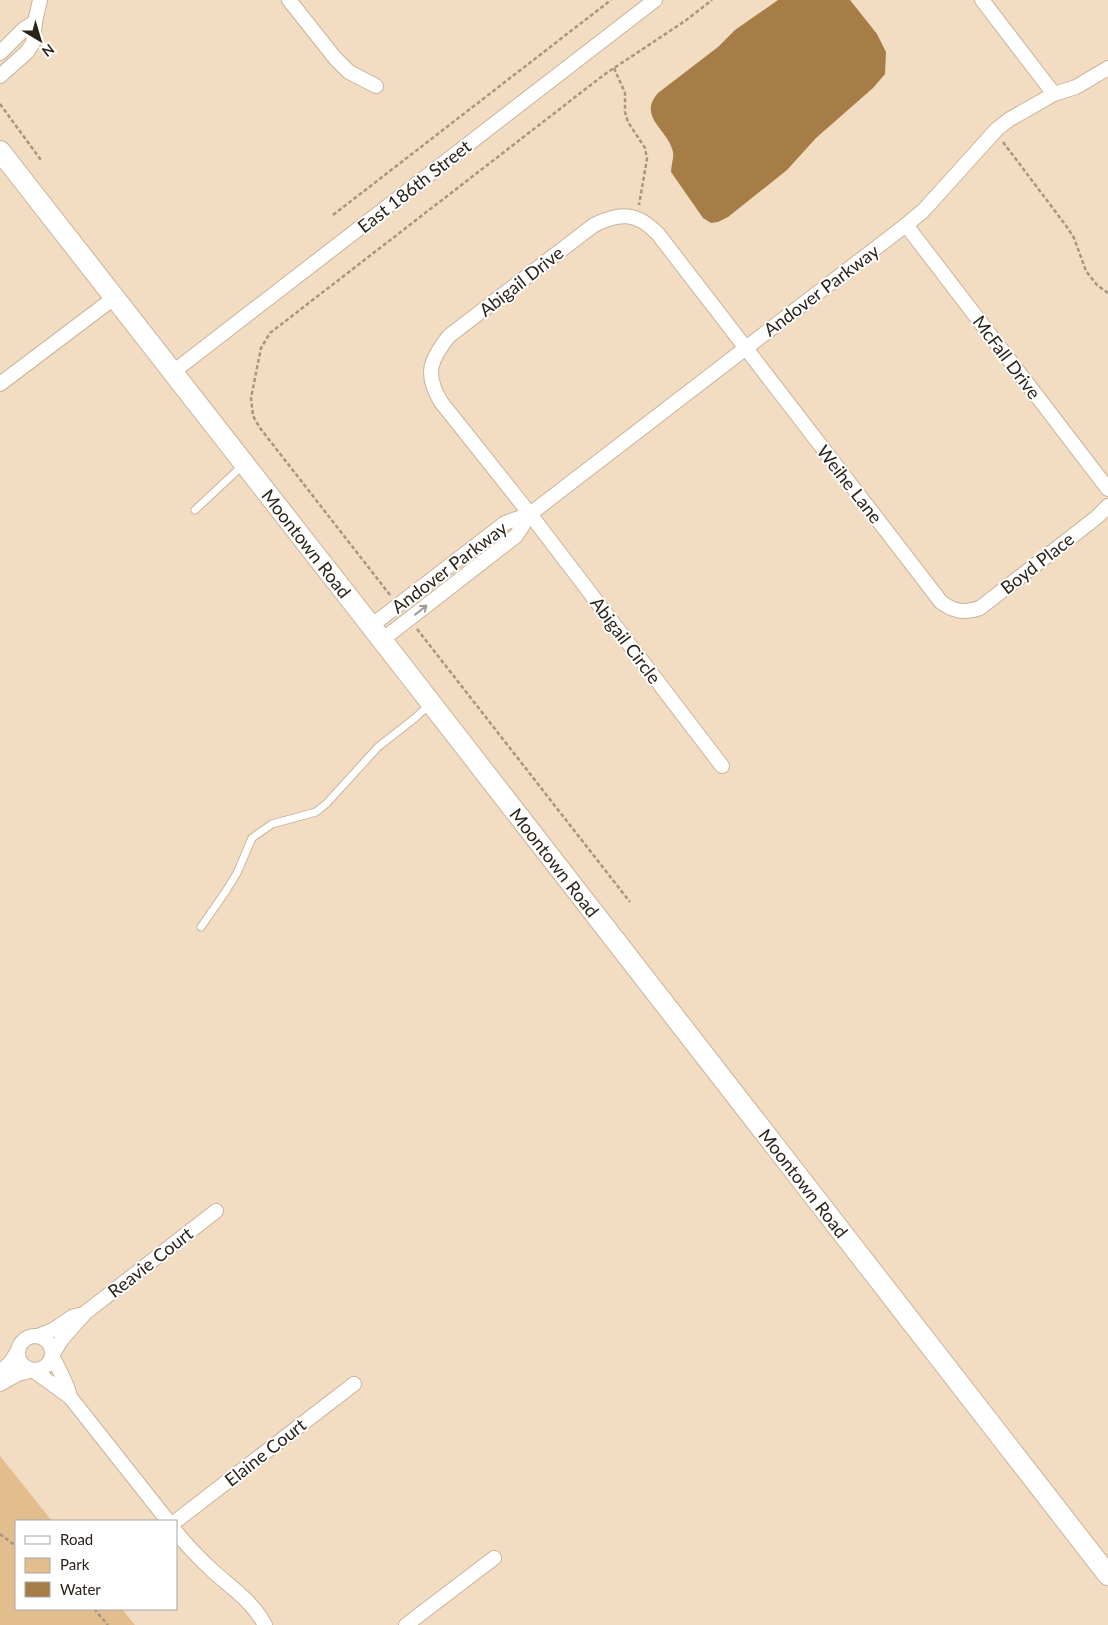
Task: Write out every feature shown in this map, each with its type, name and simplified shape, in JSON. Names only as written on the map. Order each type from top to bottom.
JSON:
[{"type":"street","points":[[0,76],[27,52],[33,42],[40,0]]},
{"type":"street","points":[[289,0],[335,58],[350,72],[376,86]]},
{"type":"street","name":"East 186th Street","points":[[173,372],[654,0]]},
{"type":"street","points":[[982,0],[1054,94]]},
{"type":"street","points":[[0,53],[24,29],[35,22]]},
{"type":"street","name":"Andover Parkway","points":[[377,633],[505,523],[530,514],[906,225],[929,204],[995,131],[1010,119],[1054,94],[1076,87],[1108,68]]},
{"type":"street","name":"Moontown Road","points":[[0,151],[377,633],[1108,1575]]},
{"type":"street","name":"Abigail Drive","points":[[530,514],[435,392],[431,380],[431,368],[436,352],[449,336],[594,225],[610,217],[625,216],[635,218]]},
{"type":"street","points":[[635,218],[650,225],[658,234],[746,348]]},
{"type":"street","name":"McFall Drive","points":[[906,225],[1108,489]]},
{"type":"street","points":[[0,384],[114,298]]},
{"type":"street","name":"Weihe Lane","points":[[746,348],[941,602],[948,607],[962,612]]},
{"type":"street","name":"Boyd Place","points":[[962,612],[969,612],[980,608],[1097,517],[1108,506]]},
{"type":"street","name":"Abigail Circle","points":[[530,514],[722,766]]},
{"type":"street","name":"Reavie Court","points":[[52,1355],[62,1339],[85,1313],[216,1211]]},
{"type":"street","name":"Reavie Court","points":[[38,1336],[85,1313]]},
{"type":"street","points":[[0,1372],[11,1362],[24,1340],[29,1337],[38,1336],[46,1339],[50,1344],[52,1355],[68,1387],[70,1397]]},
{"type":"street","points":[[18,1350],[18,1356],[23,1365],[70,1397],[167,1520]]},
{"type":"street","points":[[0,1384],[18,1374],[43,1368],[48,1365],[52,1355]]},
{"type":"street","name":"Elaine Court","points":[[177,1520],[354,1384]]},
{"type":"street","points":[[178,1534],[214,1572],[243,1596],[265,1625]]},
{"type":"street","points":[[406,1625],[494,1558]]},
{"type":"lane","points":[[194,510],[244,464]]},
{"type":"lane","points":[[201,927],[237,873],[252,838],[272,824],[316,812],[327,803],[378,747],[431,703]]},
{"type":"path","points":[[333,215],[611,0]]},
{"type":"path","points":[[614,68],[625,93],[625,112],[628,122],[645,148],[647,159],[635,218]]},
{"type":"path","points":[[0,104],[41,160]]},
{"type":"path","points":[[995,131],[1067,227],[1074,238],[1089,276],[1108,293]]},
{"type":"path","points":[[0,1534],[15,1545]]},
{"type":"path","points":[[95,1610],[108,1625]]},
{"type":"green space","points":[[0,1456],[51,1520],[15,1520],[15,1610],[123,1610],[135,1625],[0,1625]]},
{"type":"water","points":[[778,0],[850,0],[877,34],[886,52],[885,74],[873,88],[816,138],[787,170],[728,217],[711,223],[703,218],[671,172],[673,152],[666,136],[652,116],[652,101],[658,93],[718,47],[735,30]]}]
